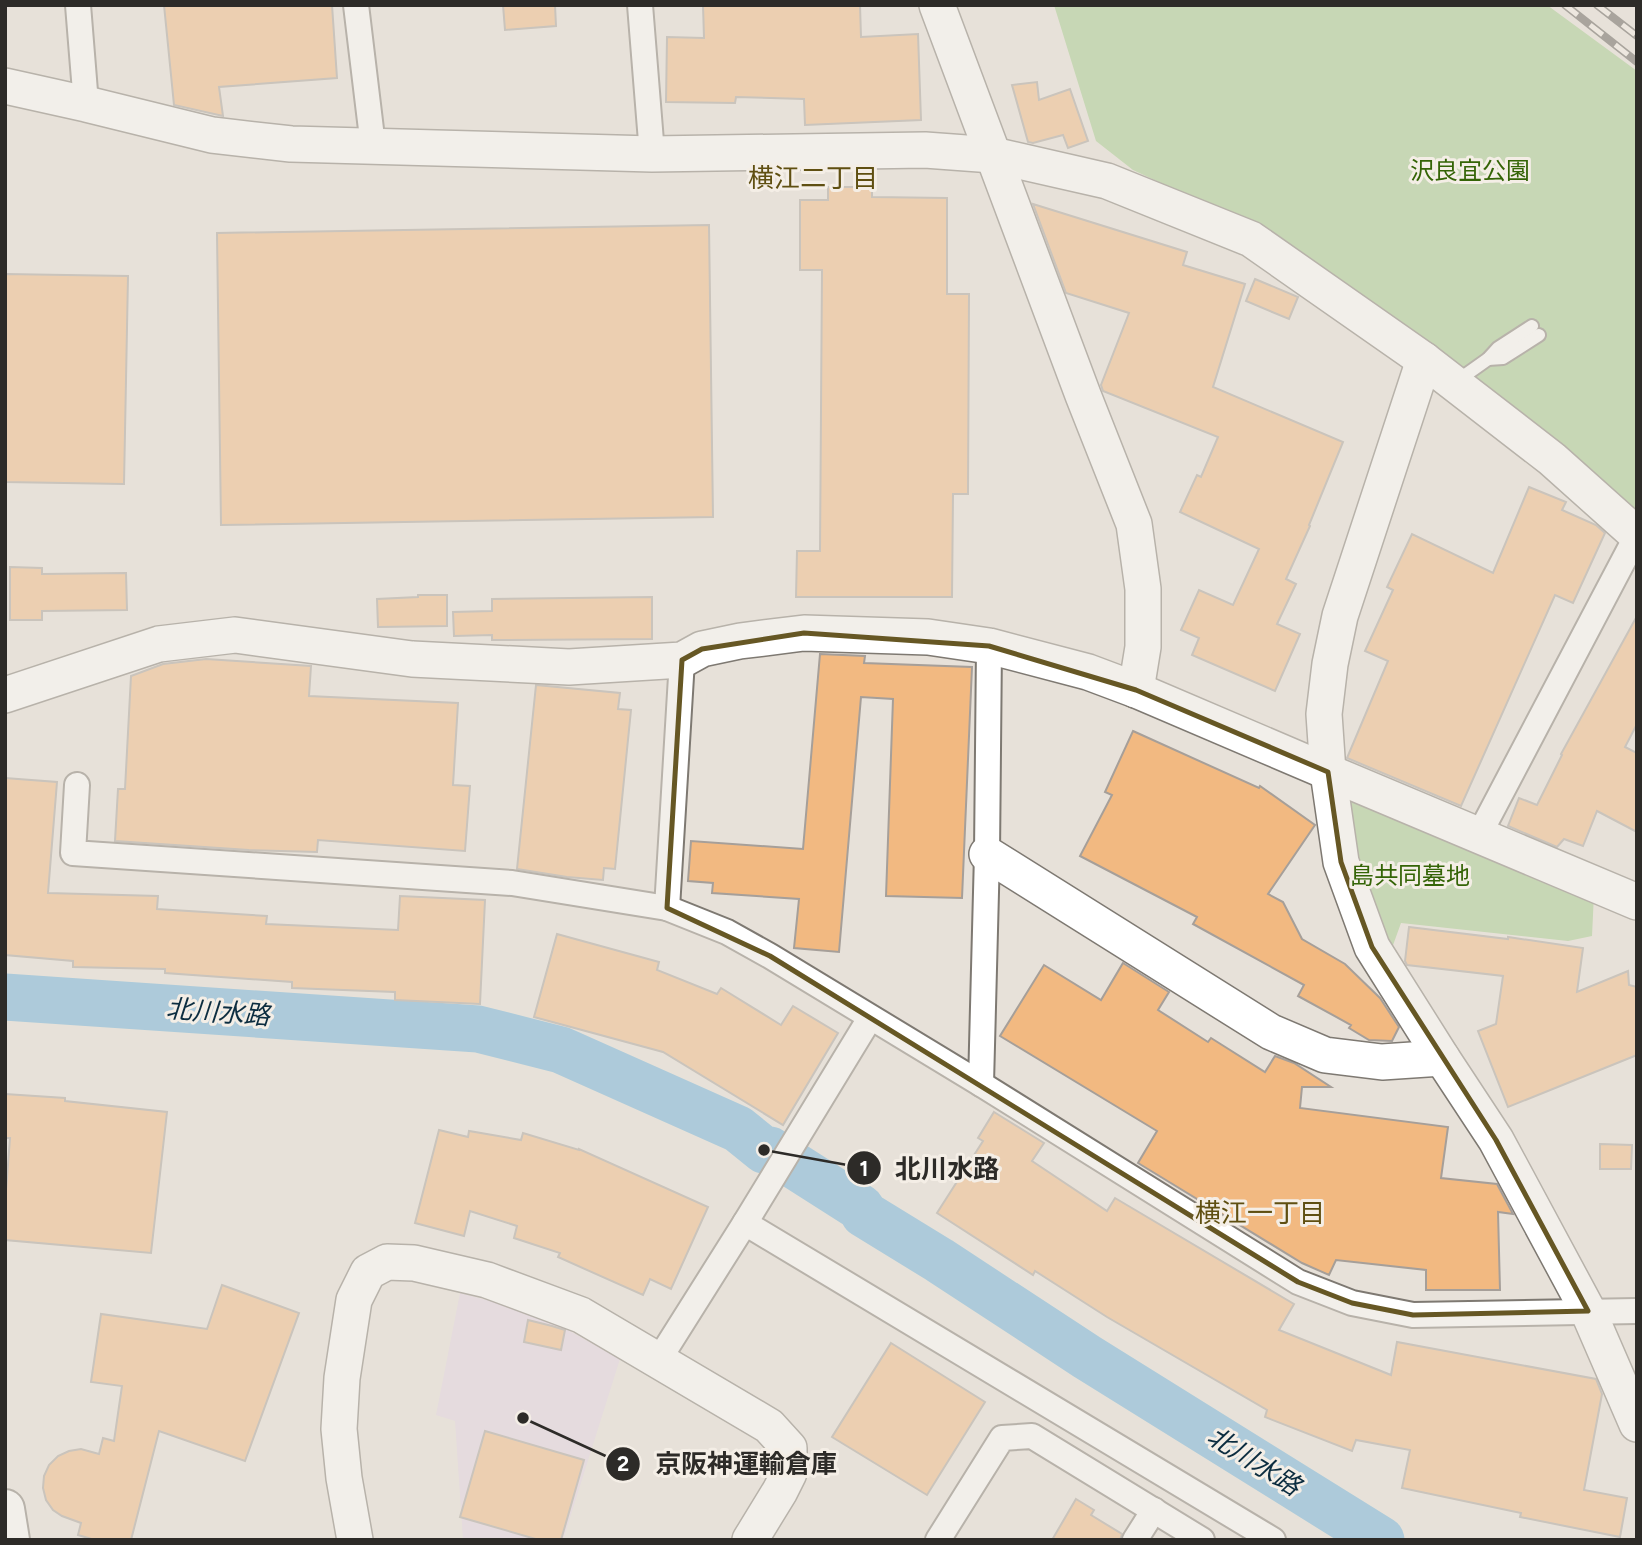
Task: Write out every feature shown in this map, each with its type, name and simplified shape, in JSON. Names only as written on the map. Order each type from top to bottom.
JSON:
[{"type":"main road","points":[[5,1509],[10,1540]]},
{"type":"street","points":[[78,5],[86,104]]},
{"type":"street","points":[[356,5],[373,146]]},
{"type":"street","points":[[640,5],[652,154]]},
{"type":"street","points":[[937,5],[1134,524],[1143,589],[1143,647],[1136,690]]},
{"type":"street","points":[[5,86],[212,135],[292,144],[652,154],[925,150],[993,155],[1107,181],[1251,239],[1424,360],[1552,460],[1637,535],[1479,835]]},
{"type":"street","points":[[1424,360],[1340,616],[1329,664],[1324,714],[1328,772],[1341,862],[1373,947],[1496,1140],[1588,1311],[1634,1412]]},
{"type":"street","points":[[5,695],[159,644],[235,635],[412,659],[569,667],[682,660],[702,649],[804,633],[928,638],[989,646],[1088,672],[1637,902]]},
{"type":"street","points":[[981,1084],[989,646]]},
{"type":"street","points":[[667,908],[682,660]]},
{"type":"street","points":[[77,785],[73,853],[512,883],[667,908],[727,932],[981,1084],[1298,1282],[1352,1303],[1413,1315],[1637,1311]]},
{"type":"street","points":[[987,854],[1272,1032],[1325,1055],[1382,1062],[1442,1058]]},
{"type":"street","points":[[658,1361],[870,1018]]},
{"type":"street","points":[[745,1223],[1273,1540]]},
{"type":"street","points":[[355,1540],[339,1429],[342,1378],[354,1300],[368,1272],[387,1262],[414,1263],[487,1280],[581,1315],[769,1426],[789,1448],[789,1473],[750,1540]]},
{"type":"street","points":[[938,1540],[1002,1438],[1032,1436],[1202,1540]]},
{"type":"street","points":[[1135,1540],[1154,1510]]},
{"type":"lane","points":[[1453,383],[1488,359],[1503,358],[1536,330]]},
{"type":"highlighted area","points":[[804,633],[989,646],[1136,690],[1328,772],[1341,862],[1372,947],[1496,1140],[1588,1311],[1413,1315],[1352,1303],[1298,1282],[770,956],[667,908],[682,660],[702,649]]},
{"type":"shaded area","points":[[460,1293],[539,1314],[620,1359],[563,1540],[463,1540],[455,1421],[436,1415]]},
{"type":"green space","name":"沢良宜公園","points":[[1054,5],[1547,5],[1637,71],[1637,515],[1253,226],[1133,170],[1096,141]]},
{"type":"green space","name":"島共同墓地","points":[[1352,798],[1397,820],[1594,894],[1592,936],[1568,941],[1401,923],[1392,948],[1364,892],[1343,808]]},
{"type":"building","points":[[164,5],[332,5],[337,78],[219,87],[223,116],[174,105]]},
{"type":"building","points":[[503,5],[555,5],[556,26],[505,30]]},
{"type":"building","points":[[703,5],[860,5],[861,37],[918,34],[921,120],[805,125],[804,99],[736,97],[735,103],[666,102],[667,37],[704,38]]},
{"type":"building","points":[[1037,82],[1039,100],[1070,89],[1088,141],[1068,148],[1063,135],[1028,142],[1012,85]]},
{"type":"building","points":[[828,187],[872,187],[872,197],[947,198],[947,294],[969,294],[968,494],[953,494],[952,597],[796,597],[797,551],[820,551],[822,270],[800,270],[800,200],[828,200]]},
{"type":"building","points":[[1033,204],[1187,252],[1183,265],[1245,284],[1213,387],[1343,442],[1286,579],[1296,584],[1277,624],[1300,634],[1275,691],[1192,655],[1199,638],[1181,630],[1199,590],[1233,605],[1259,549],[1180,512],[1197,475],[1201,477],[1218,437],[1103,391],[1101,385],[1129,313],[1066,293]]},
{"type":"building","points":[[709,225],[713,517],[221,525],[217,233]]},
{"type":"building","points":[[5,274],[128,276],[124,484],[5,482]]},
{"type":"building","points":[[1255,279],[1298,297],[1289,319],[1246,301]]},
{"type":"building","points":[[1529,487],[1566,502],[1562,510],[1596,525],[1605,533],[1573,603],[1555,595],[1461,806],[1347,758],[1388,661],[1365,651],[1393,590],[1387,587],[1412,534],[1493,573]]},
{"type":"building","points":[[10,567],[42,568],[42,574],[126,573],[127,610],[42,611],[42,620],[10,620]]},
{"type":"building","points":[[447,595],[447,626],[378,627],[377,599]]},
{"type":"building","points":[[652,597],[652,639],[492,640],[492,635],[454,636],[453,612],[492,611],[492,599]]},
{"type":"building","points":[[1637,616],[1637,724],[1625,747],[1637,753],[1637,832],[1597,811],[1583,846],[1564,839],[1557,847],[1508,826],[1519,798],[1537,805],[1561,754]]},
{"type":"building","points":[[820,654],[865,656],[864,663],[972,667],[962,898],[886,896],[893,699],[861,697],[839,952],[794,948],[799,899],[712,893],[713,883],[688,881],[691,841],[803,849]]},
{"type":"building","points":[[206,659],[311,666],[309,696],[458,703],[453,785],[470,786],[465,851],[318,840],[317,852],[115,841],[118,789],[125,789],[131,676],[163,664]]},
{"type":"building","points":[[536,685],[620,693],[618,709],[631,710],[615,869],[604,868],[603,880],[517,869]]},
{"type":"building","points":[[1133,731],[1259,788],[1260,786],[1315,825],[1268,894],[1283,902],[1302,939],[1345,964],[1380,998],[1399,1027],[1392,1041],[1369,1040],[1349,1028],[1351,1025],[1298,996],[1304,985],[1193,924],[1197,917],[1080,856],[1112,795],[1105,792]]},
{"type":"building","points":[[5,778],[57,782],[48,893],[158,896],[157,909],[267,916],[266,924],[398,930],[400,896],[485,900],[480,1004],[395,1000],[395,992],[292,988],[292,982],[165,973],[165,969],[73,967],[73,961],[5,955]]},
{"type":"building","points":[[1409,927],[1583,948],[1577,992],[1628,971],[1629,985],[1637,987],[1637,1055],[1508,1107],[1478,1031],[1496,1024],[1503,976],[1407,965],[1405,961]]},
{"type":"building","points":[[557,934],[659,962],[657,970],[717,994],[721,988],[781,1025],[793,1006],[838,1033],[783,1125],[663,1052],[534,1017]]},
{"type":"building","points":[[1123,963],[1169,992],[1158,1010],[1208,1042],[1211,1038],[1265,1072],[1275,1056],[1294,1063],[1331,1087],[1302,1087],[1300,1108],[1448,1127],[1441,1178],[1497,1184],[1513,1214],[1498,1212],[1500,1290],[1426,1290],[1426,1270],[1336,1260],[1329,1275],[1302,1263],[1138,1163],[1157,1131],[1000,1036],[1044,965],[1101,1000]]},
{"type":"building","points":[[5,1094],[65,1098],[65,1101],[167,1112],[151,1253],[5,1240],[10,1138],[5,1138]]},
{"type":"building","points":[[994,1112],[1044,1143],[1032,1161],[1107,1211],[1115,1198],[1294,1304],[1279,1330],[1391,1375],[1397,1342],[1596,1379],[1602,1394],[1584,1490],[1627,1498],[1620,1537],[1520,1517],[1521,1513],[1402,1488],[1410,1450],[1356,1440],[1352,1451],[1265,1417],[1267,1410],[1107,1317],[1035,1271],[1033,1275],[937,1213],[983,1141],[978,1138]]},
{"type":"building","points":[[439,1130],[468,1137],[469,1131],[521,1140],[523,1133],[579,1149],[708,1207],[671,1289],[650,1279],[643,1295],[558,1257],[560,1253],[514,1238],[517,1226],[470,1211],[464,1236],[415,1223]]},
{"type":"building","points":[[1600,1144],[1632,1145],[1631,1169],[1600,1169]]},
{"type":"building","points":[[222,1285],[299,1313],[245,1461],[159,1431],[131,1540],[95,1540],[78,1535],[81,1523],[62,1516],[53,1510],[46,1500],[44,1476],[49,1465],[58,1456],[81,1449],[99,1454],[103,1438],[114,1441],[122,1386],[91,1382],[101,1314],[207,1329]]},
{"type":"building","points":[[528,1320],[565,1330],[561,1350],[524,1342]]},
{"type":"building","points":[[891,1343],[985,1402],[927,1495],[832,1437]]},
{"type":"building","points":[[485,1431],[584,1460],[561,1540],[539,1540],[460,1517]]},
{"type":"building","points":[[1076,1499],[1094,1510],[1091,1515],[1122,1534],[1120,1540],[1052,1540]]},
{"type":"waterway","name":"北川水路","points":[[5,997],[478,1029],[561,1050],[738,1129],[764,1150],[770,1150],[861,1208],[864,1214],[1087,1357],[1381,1540]]},
{"type":"railway","points":[[1565,5],[1637,62]]},
{"type":"railway","points":[[1597,5],[1637,36]]},
{"type":"place","name":"北川水路","points":[[764,1150]]},
{"type":"place","name":"京阪神運輸倉庫","points":[[523,1418]]},
{"type":"district","name":"横江二丁目","points":[[813,178]]},
{"type":"district","name":"横江一丁目","points":[[1260,1213]]}]
